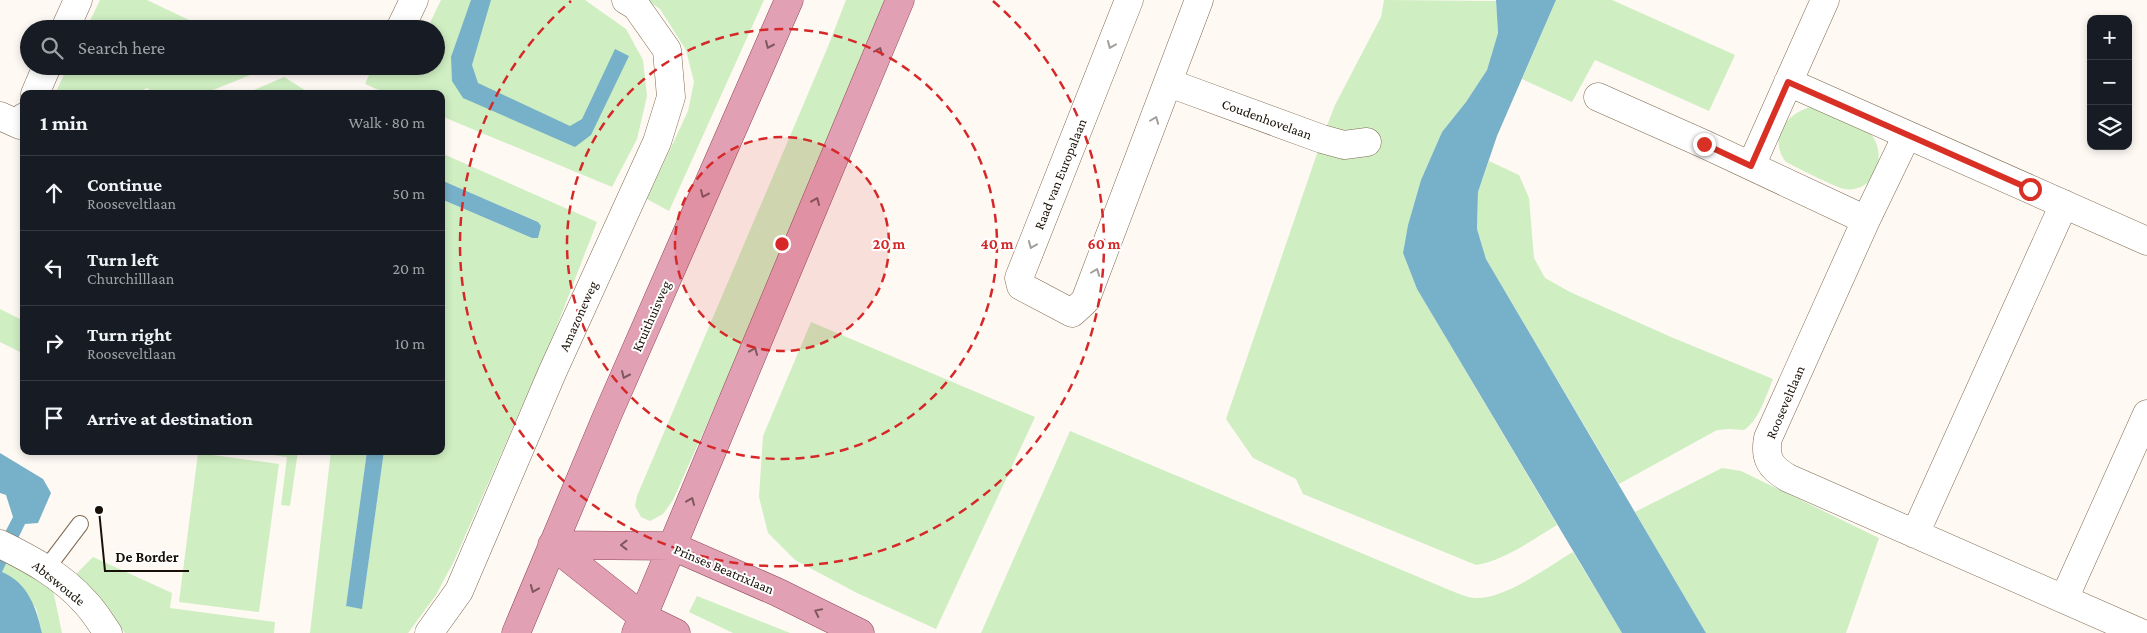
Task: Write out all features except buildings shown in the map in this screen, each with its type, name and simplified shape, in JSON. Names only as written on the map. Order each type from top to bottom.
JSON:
[{"type":"main road","name":"Kruithuisweg","points":[[516,633],[552,545],[789,0]]},
{"type":"main road","points":[[640,625],[900,0]]},
{"type":"main road","name":"Prinses Beatrixlaan","points":[[552,545],[672,546],[777,592],[860,633]]},
{"type":"main road","points":[[552,545],[640,625],[676,633]]},
{"type":"street","points":[[69,20],[78,0]]},
{"type":"street","points":[[404,20],[414,0]]},
{"type":"street","name":"Amazoneweg","points":[[429,633],[459,591],[552,373],[657,142],[671,97],[667,50],[636,6],[626,0]]},
{"type":"street","name":"Raad van Europalaan","points":[[1129,0],[1019,278],[1021,286],[1072,313],[1085,301],[1199,0]]},
{"type":"street","points":[[1751,166],[1825,0]]},
{"type":"street","points":[[37,90],[43,75]]},
{"type":"street","points":[[1788,82],[2147,241]]},
{"type":"street","name":"Coudenhovelaan","points":[[1169,83],[1322,138],[1344,144],[1367,142]]},
{"type":"street","points":[[1598,97],[1866,220]]},
{"type":"street","points":[[0,116],[20,124]]},
{"type":"street","name":"Rooseveltlaan","points":[[1907,135],[1866,220],[1768,438],[1766,448],[1773,469],[1788,478],[2141,633]]},
{"type":"street","points":[[1915,534],[2064,204]]},
{"type":"street","points":[[2064,600],[2147,414]]},
{"type":"street","name":"Abtswoude","points":[[12,549],[46,569],[86,602],[108,633]]},
{"type":"lane","points":[[46,569],[80,524]]},
{"type":"green space","points":[[100,0],[147,0],[189,20],[90,20]]},
{"type":"green space","points":[[441,0],[585,0],[626,29],[643,60],[647,96],[637,139],[612,187],[445,118],[445,90],[379,90],[365,84],[369,75],[445,75],[445,20],[431,20]]},
{"type":"green space","points":[[647,0],[764,0],[669,211],[647,199],[688,111],[694,82],[686,50],[660,9]]},
{"type":"green space","points":[[846,0],[891,0],[775,272],[673,500],[663,514],[650,521],[641,517],[635,506],[637,496],[827,49]]},
{"type":"green space","points":[[1384,0],[1496,1],[1498,33],[1487,70],[1466,102],[1442,132],[1421,180],[1408,225],[1403,253],[1417,289],[1557,525],[1508,554],[1476,565],[1303,494],[1296,479],[1253,458],[1226,419],[1322,139],[1335,105],[1381,17]]},
{"type":"green space","points":[[1556,0],[1612,0],[1735,55],[1709,111],[1595,60],[1572,102],[1522,79]]},
{"type":"green space","points":[[64,75],[250,75],[213,90],[149,90],[148,88],[142,90],[57,90]]},
{"type":"green space","points":[[284,77],[305,90],[254,90]]},
{"type":"green space","points":[[1815,106],[1860,126],[1870,133],[1876,142],[1878,161],[1876,171],[1864,185],[1855,189],[1844,189],[1813,176],[1785,161],[1780,152],[1779,142],[1784,126],[1797,113]]},
{"type":"green space","points":[[445,155],[597,222],[555,331],[454,561],[436,595],[408,633],[310,633],[331,455],[366,455],[346,606],[362,608],[383,455],[445,455],[445,201],[532,238],[538,222],[445,182]]},
{"type":"green space","points":[[1489,161],[1519,175],[1529,198],[1534,258],[1545,278],[1570,292],[1671,337],[1773,379],[1762,407],[1749,426],[1744,430],[1717,430],[1619,484],[1486,259],[1477,229],[1478,192]]},
{"type":"green space","points":[[0,309],[20,319],[20,352],[0,342]]},
{"type":"green space","points":[[811,322],[1035,417],[936,629],[857,593],[795,560],[768,533],[759,497],[763,436]]},
{"type":"green space","points":[[1070,431],[1464,596],[1474,598],[1499,594],[1538,574],[1573,552],[1622,633],[981,633]]},
{"type":"green space","points":[[198,455],[213,455],[279,464],[259,612],[179,602]]},
{"type":"green space","points":[[273,455],[297,455],[290,506],[281,505],[287,457]]},
{"type":"green space","points":[[1722,468],[1741,471],[1879,538],[1846,633],[1706,633],[1635,512]]},
{"type":"green space","points":[[93,557],[172,593],[170,608],[275,622],[274,633],[125,633],[94,593],[76,574]]},
{"type":"green space","points":[[6,560],[17,565],[53,590],[62,633],[42,633],[36,608],[2,572]]},
{"type":"green space","points":[[697,596],[790,633],[733,633],[689,612]]},
{"type":"water","points":[[471,0],[491,0],[472,65],[478,83],[570,126],[582,119],[615,49],[629,56],[591,135],[575,147],[463,98],[452,81],[451,57]]},
{"type":"water","points":[[1496,0],[1556,0],[1497,136],[1478,192],[1477,229],[1486,259],[1706,633],[1622,633],[1417,289],[1403,253],[1408,225],[1421,180],[1442,132],[1466,102],[1487,70],[1498,33]]},
{"type":"water","points":[[445,182],[538,222],[541,226],[538,238],[532,238],[445,201]]},
{"type":"water","points":[[0,453],[43,479],[51,493],[38,523],[25,524],[2,572],[11,577],[24,589],[34,605],[42,633],[0,633],[0,542],[13,517],[6,495],[0,493]]},
{"type":"water","points":[[366,455],[383,455],[362,609],[346,606]]},
{"type":"place","name":"De Border","points":[[99,510]]},
{"type":"route","points":[[1704,144],[1751,166],[1788,82],[2030,189]]}]
